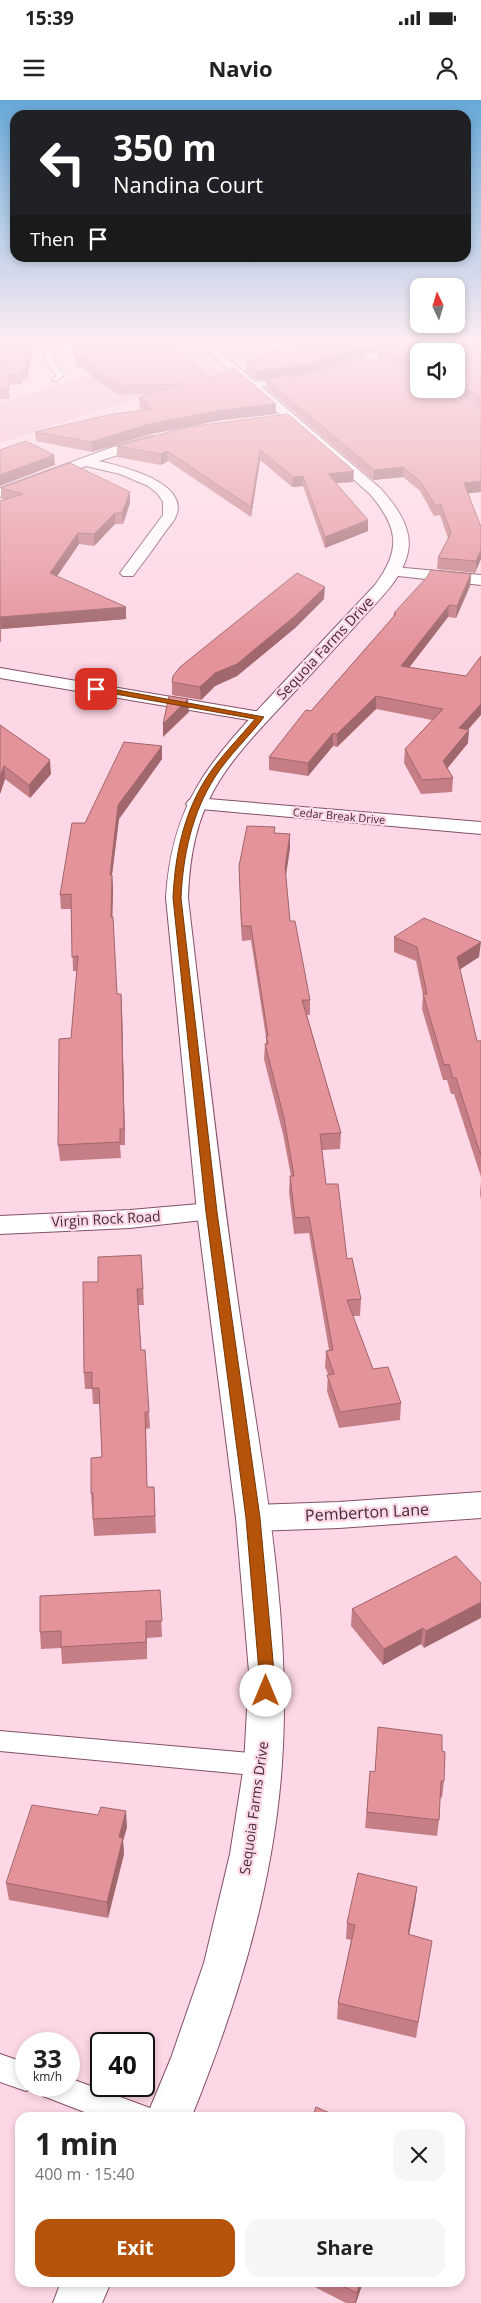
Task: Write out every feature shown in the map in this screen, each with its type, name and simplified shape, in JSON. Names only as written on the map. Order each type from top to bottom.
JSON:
[{"type":"street","points":[[0,493],[84,462],[153,441]]},
{"type":"street","name":"Sequoia Farms Drive","points":[[171,2112],[192,2061],[224,1963],[250,1854],[263,1765],[266,1672],[253,1518],[212,1212],[177,898],[178,871],[184,838],[196,804],[212,775],[261,717],[394,572],[399,562],[402,539],[398,523],[390,508],[375,491],[309,441]]},
{"type":"street","points":[[84,462],[141,477],[158,487],[169,499],[172,506],[170,515],[128,573]]},
{"type":"street","points":[[394,572],[481,580]]},
{"type":"street","points":[[0,673],[261,717]]},
{"type":"street","name":"Cedar Break Drive","points":[[196,804],[481,828]]},
{"type":"street","name":"Virgin Rock Road","points":[[0,1225],[130,1219],[212,1212]]},
{"type":"street","name":"Pemberton Lane","points":[[253,1518],[339,1515],[481,1504]]},
{"type":"street","points":[[76,2303],[84,2287]]},
{"type":"lane","points":[[0,1741],[263,1765]]},
{"type":"lane","points":[[0,2068],[15,2073]]},
{"type":"lane","points":[[80,2096],[124,2112]]},
{"type":"building","points":[[26,441],[54,455],[0,475],[0,450]]},
{"type":"building","points":[[136,441],[319,441],[354,471],[328,474],[368,520],[325,537],[303,476],[293,477],[260,450],[251,507],[167,451],[161,454],[117,446]]},
{"type":"building","points":[[339,441],[481,441],[481,481],[464,483],[481,527],[481,550],[476,561],[438,558],[451,533],[441,505],[435,505],[420,481],[403,467],[374,470]]},
{"type":"building","points":[[70,463],[130,492],[122,513],[115,513],[94,534],[78,533],[50,573],[126,607],[0,617],[0,501],[23,494],[1,488]]},
{"type":"building","points":[[431,570],[471,574],[457,606],[449,605],[401,666],[466,676],[481,656],[481,704],[459,728],[469,730],[443,761],[453,778],[422,780],[405,749],[443,709],[376,696],[337,734],[333,733],[308,763],[269,757],[306,710],[311,711],[396,614],[394,613],[427,577]]},
{"type":"building","points":[[297,573],[325,587],[295,616],[237,664],[215,673],[200,687],[172,682],[173,676],[180,667]]},
{"type":"building","points":[[169,696],[188,699],[163,724]]},
{"type":"building","points":[[0,725],[50,760],[29,785],[4,766],[0,777]]},
{"type":"building","points":[[124,742],[162,746],[118,805],[110,875],[112,875],[111,917],[113,917],[117,994],[121,994],[124,1129],[120,1129],[120,1142],[58,1145],[59,1039],[71,1038],[78,956],[72,957],[71,894],[60,895],[72,823],[85,823]]},
{"type":"building","points":[[247,826],[275,827],[274,833],[290,834],[285,867],[290,921],[295,921],[310,1000],[302,1000],[341,1133],[320,1134],[326,1184],[338,1184],[347,1259],[352,1258],[361,1299],[347,1300],[373,1369],[388,1367],[401,1403],[340,1412],[327,1375],[334,1374],[326,1351],[333,1350],[309,1217],[295,1218],[290,1176],[294,1176],[284,1118],[265,1044],[268,1044],[266,1036],[268,1036],[251,926],[242,926],[239,866]]},
{"type":"building","points":[[424,918],[481,942],[457,957],[477,1041],[481,1041],[481,1156],[456,1078],[453,1078],[449,1064],[444,1065],[423,994],[427,994],[417,947],[394,937]]},
{"type":"building","points":[[141,1255],[143,1289],[137,1289],[141,1350],[145,1350],[149,1412],[145,1412],[147,1487],[154,1487],[155,1516],[93,1519],[91,1458],[102,1457],[99,1388],[92,1388],[92,1372],[84,1373],[83,1282],[98,1282],[98,1257]]},
{"type":"building","points":[[456,1556],[481,1583],[481,1602],[426,1631],[423,1628],[384,1649],[352,1609]]},
{"type":"building","points":[[160,1590],[162,1621],[146,1621],[146,1642],[61,1647],[61,1631],[40,1632],[40,1596]]},
{"type":"building","points":[[378,1727],[442,1735],[442,1751],[445,1752],[444,1781],[441,1781],[439,1820],[367,1812],[370,1771],[375,1772]]},
{"type":"building","points":[[32,1805],[98,1815],[101,1807],[126,1811],[119,1837],[123,1838],[107,1902],[6,1883]]},
{"type":"building","points":[[358,1873],[417,1887],[408,1934],[432,1941],[418,2022],[338,2003],[355,1925],[347,1923]]},
{"type":"building","points":[[316,2107],[327,2112],[314,2112]]},
{"type":"building","points":[[344,2287],[359,2287],[357,2293]]},
{"type":"route","points":[[96,689],[261,717],[212,775],[196,804],[184,838],[178,871],[177,898],[212,1212],[253,1518],[266,1691]]}]
